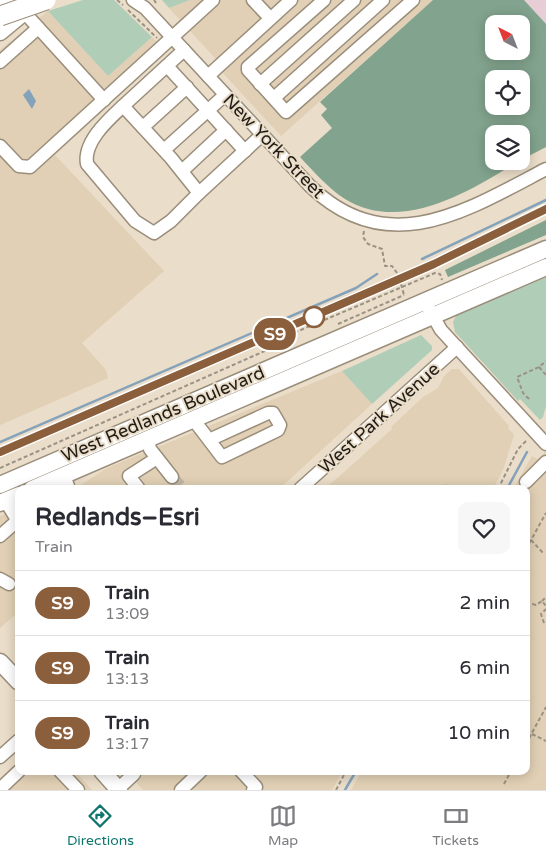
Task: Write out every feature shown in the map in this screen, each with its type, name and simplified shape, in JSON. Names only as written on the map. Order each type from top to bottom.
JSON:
[{"type":"highway","points":[[0,16],[46,0]]},
{"type":"main road","points":[[0,6],[7,0]]},
{"type":"main road","points":[[0,32],[38,0]]},
{"type":"main road","name":"West Redlands Boulevard","points":[[30,485],[425,301],[546,249]]},
{"type":"main road","name":"West Redlands Boulevard","points":[[52,485],[67,482],[148,439],[193,419],[546,267]]},
{"type":"main road","points":[[0,662],[15,678]]},
{"type":"main road","points":[[105,775],[118,790]]},
{"type":"street","name":"New York Street","points":[[133,0],[149,3],[168,41],[184,50],[322,198],[356,218],[388,225],[421,224],[448,217],[544,170]]},
{"type":"street","points":[[0,146],[19,166],[30,167],[214,0]]},
{"type":"street","points":[[253,0],[270,18]]},
{"type":"street","points":[[208,76],[291,0]]},
{"type":"street","points":[[324,0],[248,67],[248,70],[286,112],[412,0]]},
{"type":"street","points":[[260,84],[354,0]]},
{"type":"street","points":[[274,98],[383,0]]},
{"type":"street","points":[[24,12],[104,100]]},
{"type":"street","points":[[0,62],[38,28]]},
{"type":"street","points":[[184,50],[123,106],[100,132],[85,155],[87,164],[135,221],[154,232],[171,222],[198,193],[262,135]]},
{"type":"street","points":[[167,66],[245,151]]},
{"type":"street","points":[[143,127],[186,87]]},
{"type":"street","points":[[164,150],[225,94]]},
{"type":"street","points":[[123,106],[164,150],[198,193]]},
{"type":"street","points":[[182,171],[226,130]]},
{"type":"street","points":[[425,301],[441,330],[546,444]]},
{"type":"street","name":"West Park Avenue","points":[[304,485],[457,347]]},
{"type":"street","points":[[193,419],[209,440],[222,457],[278,430],[280,425],[273,413],[268,412],[209,440]]},
{"type":"street","points":[[148,439],[150,448],[172,476]]},
{"type":"street","points":[[136,485],[129,476],[157,458]]},
{"type":"street","points":[[526,482],[546,462]]},
{"type":"street","points":[[6,496],[15,516]]},
{"type":"street","points":[[0,536],[15,524]]},
{"type":"street","points":[[0,757],[15,744]]},
{"type":"street","points":[[0,789],[15,775]]},
{"type":"street","points":[[64,775],[78,790]]},
{"type":"street","points":[[118,790],[133,775]]},
{"type":"street","points":[[181,790],[197,775]]},
{"type":"street","points":[[245,775],[256,787],[253,790]]},
{"type":"path","points":[[118,0],[168,41]]},
{"type":"path","points":[[364,231],[364,239],[382,250],[385,266],[392,266],[397,274]]},
{"type":"path","points":[[0,468],[258,354],[266,350],[275,341],[401,285],[435,273],[441,276],[443,282]]},
{"type":"path","points":[[401,285],[404,295]]},
{"type":"path","points":[[529,400],[523,393],[516,378],[539,367],[546,361]]},
{"type":"path","points":[[539,367],[546,375]]},
{"type":"path","points":[[500,485],[518,449],[529,438]]},
{"type":"path","points":[[544,554],[531,540],[546,513]]},
{"type":"path","points":[[530,603],[536,605],[546,597]]},
{"type":"path","points":[[542,601],[546,608],[541,614],[544,622]]},
{"type":"path","points":[[530,737],[546,707]]},
{"type":"path","points":[[532,734],[546,741]]},
{"type":"path","points":[[336,790],[344,775]]},
{"type":"path","points":[[504,784],[509,775]]},
{"type":"shaded area","points":[[190,0],[433,0],[281,136],[222,72],[225,69],[169,8]]},
{"type":"shaded area","points":[[524,0],[546,0],[546,24]]},
{"type":"shaded area","points":[[48,11],[108,76],[152,37],[167,52],[55,155],[164,271],[82,343],[106,370],[108,378],[0,425],[0,50]]},
{"type":"shaded area","points":[[452,369],[459,369],[509,426],[508,428],[514,435],[503,470],[495,485],[329,485],[392,429],[391,427],[423,397],[438,388],[444,376]]},
{"type":"shaded area","points":[[342,371],[372,404],[283,485],[81,485],[107,468]]},
{"type":"shaded area","points":[[546,451],[546,790],[351,790],[360,775],[530,775],[530,485],[515,485],[532,456],[538,459]]},
{"type":"shaded area","points":[[15,510],[15,615],[0,628],[0,516]]},
{"type":"shaded area","points":[[15,765],[15,775],[79,775],[92,790],[0,790],[0,778]]},
{"type":"shaded area","points":[[130,775],[341,775],[332,790],[143,790]]},
{"type":"green space","points":[[83,0],[114,0],[152,37],[108,76],[48,11]]},
{"type":"green space","points":[[162,0],[190,0],[169,8]]},
{"type":"green space","points":[[433,0],[524,0],[546,24],[546,147],[530,155],[530,125],[485,125],[485,170],[504,170],[479,185],[435,204],[412,210],[389,212],[367,209],[345,199],[327,185],[300,157],[332,128],[321,115],[327,109],[320,102]]},
{"type":"green space","points":[[546,220],[546,235],[448,277],[445,270]]},
{"type":"green space","points":[[546,277],[546,406],[543,417],[540,420],[520,399],[518,401],[455,332],[453,322],[456,316]]},
{"type":"green space","points":[[421,335],[432,346],[432,350],[372,404],[342,371]]},
{"type":"water","points":[[29,89],[36,101],[32,109],[23,95]]},
{"type":"waterway","points":[[422,259],[546,200]]},
{"type":"waterway","points":[[0,442],[356,288],[377,274]]},
{"type":"waterway","points":[[509,485],[527,452]]},
{"type":"waterway","points":[[345,790],[354,775]]},
{"type":"tunnel","points":[[172,477],[179,485]]},
{"type":"railway","points":[[0,452],[434,264],[546,209]]},
{"type":"train","name":"S9","points":[[0,452],[434,264],[546,209]]}]
